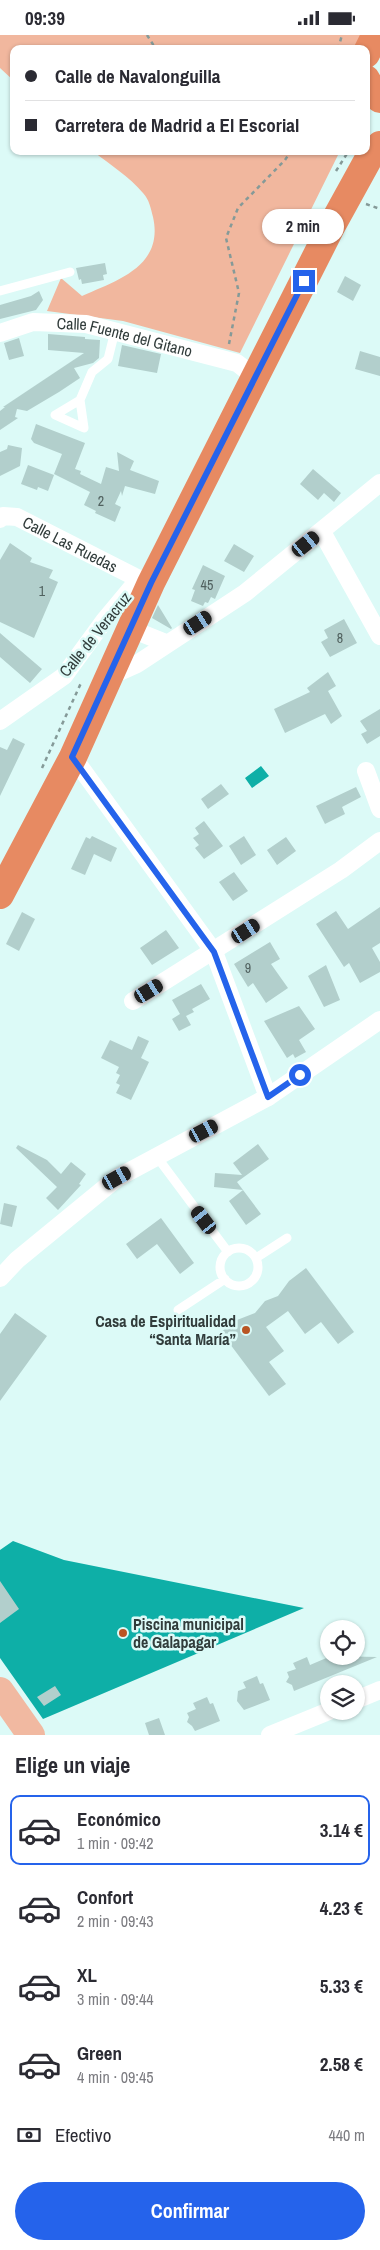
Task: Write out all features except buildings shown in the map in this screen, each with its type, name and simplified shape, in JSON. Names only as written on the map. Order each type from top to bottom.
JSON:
[{"type":"highway","points":[[370,45],[379,35]]},
{"type":"highway","points":[[0,895],[72,757],[151,583],[331,227],[369,158],[380,145]]},
{"type":"highway","points":[[0,867],[43,788],[236,365],[343,180],[353,155]]},
{"type":"main road","points":[[2,1701],[31,1735]]},
{"type":"street","name":"Calle Fuente del Gitano","points":[[0,333],[33,322],[86,324],[236,365]]},
{"type":"street","points":[[108,677],[137,664],[166,643],[245,593],[380,483]]},
{"type":"street","name":"Calle Las Ruedas","points":[[0,519],[17,517],[139,579]]},
{"type":"street","points":[[322,532],[380,636]]},
{"type":"street","name":"Calle de Veracruz","points":[[0,721],[64,676],[104,621],[139,579]]},
{"type":"street","points":[[131,629],[166,643]]},
{"type":"street","points":[[72,757],[214,952],[268,1097]]},
{"type":"street","points":[[366,771],[380,809]]},
{"type":"street","points":[[132,1001],[214,952],[341,870],[380,841]]},
{"type":"street","points":[[0,1278],[17,1260],[117,1178],[268,1097],[380,1020]]},
{"type":"street","points":[[365,1696],[380,1690]]},
{"type":"street","points":[[270,1735],[320,1715]]},
{"type":"lane","points":[[0,291],[70,272]]},
{"type":"lane","points":[[80,400],[92,372],[108,359],[115,331]]},
{"type":"lane","points":[[157,1157],[228,1252]]},
{"type":"lane","points":[[256,1258],[287,1238]]},
{"type":"lane","points":[[240,1248],[252,1253],[256,1258],[257,1274],[246,1285],[231,1284],[225,1279],[221,1265],[228,1252],[240,1248]]},
{"type":"lane","points":[[178,1310],[225,1279]]},
{"type":"path","points":[[236,365],[239,293],[226,238],[238,208],[288,155]]},
{"type":"path","points":[[38,776],[81,683]]},
{"type":"shaded area","points":[[0,35],[362,35],[358,45],[10,45],[10,77],[0,68]]},
{"type":"shaded area","points":[[98,155],[338,155],[240,353],[123,321],[47,311],[61,278],[82,296],[110,284],[135,269],[152,248],[155,234],[150,204],[132,181]]},
{"type":"water","points":[[261,766],[269,776],[252,788],[245,778]]},
{"type":"water","name":"Piscina municipal de Galapagar","points":[[13,1541],[64,1560],[304,1608],[43,1719],[0,1658],[0,1550]]},
{"type":"place","name":"Casa de Espiritualidad “Santa María”","points":[[246,1330]]},
{"type":"place","name":"Piscina municipal de Galapagar","points":[[123,1633]]},
{"type":"route","points":[[300,1075],[268,1097],[214,952],[72,757],[151,583],[304,281]]}]
